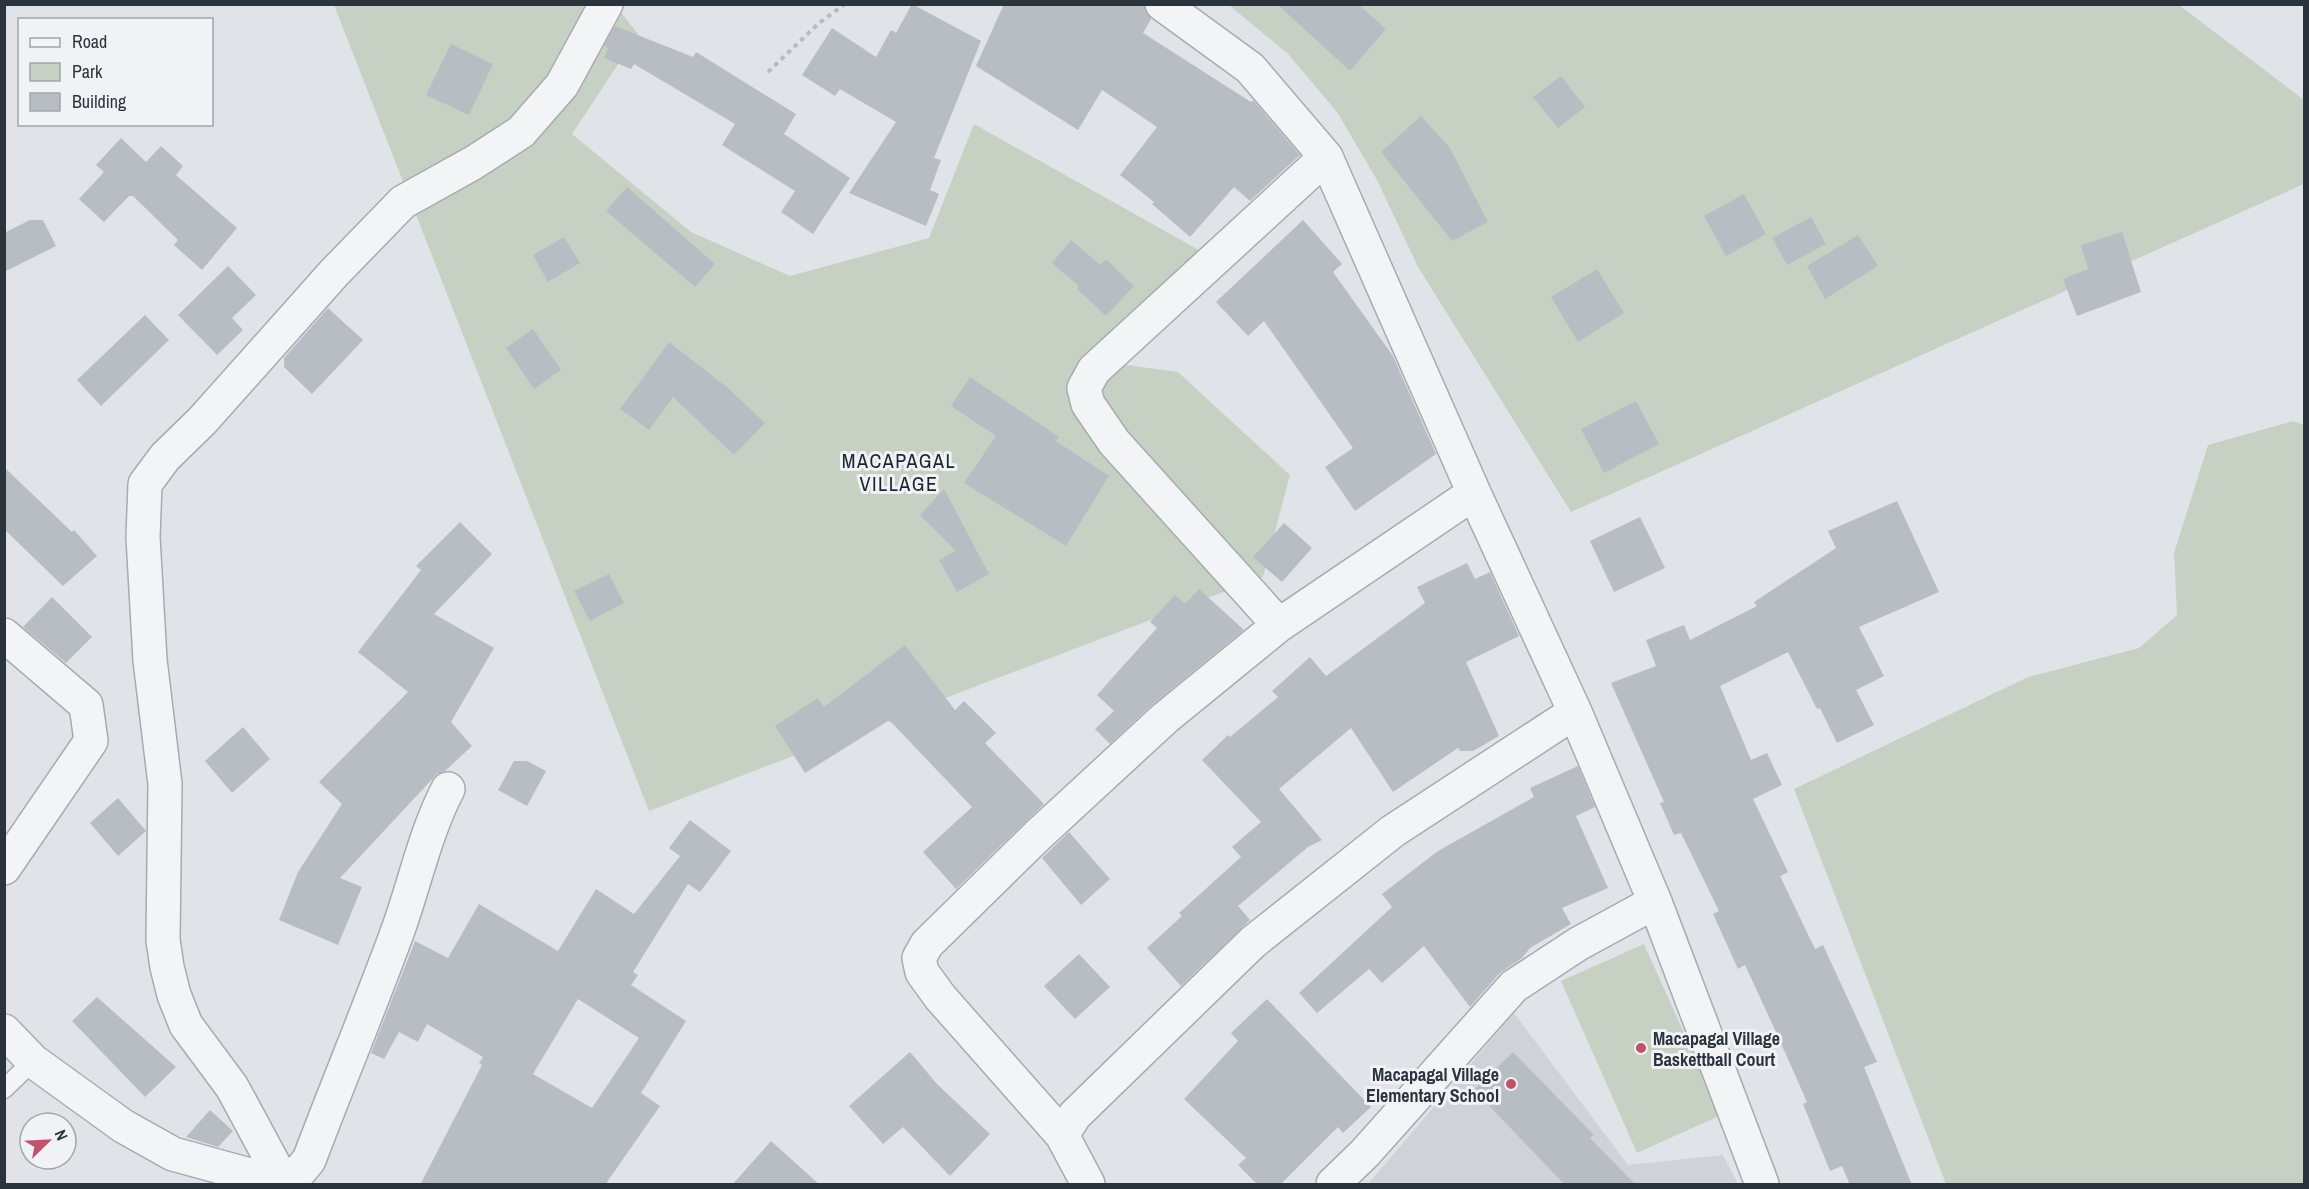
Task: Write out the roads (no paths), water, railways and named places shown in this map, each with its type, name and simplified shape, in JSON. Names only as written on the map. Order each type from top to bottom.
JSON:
[{"type":"street","points":[[280,1176],[232,1087],[186,1025],[174,995],[167,967],[163,940],[165,784],[150,660],[143,537],[145,484],[165,457],[202,421],[334,273],[403,202],[521,132],[562,85],[606,4]]},
{"type":"street","points":[[1162,4],[1250,68],[1326,157],[1474,493],[1575,712],[1654,902],[1762,1185]]},
{"type":"street","points":[[1279,625],[1114,442],[1088,404],[1084,388],[1094,370],[1326,157]]},
{"type":"street","points":[[1088,1185],[1062,1135],[940,997],[922,972],[920,958],[927,944],[1063,812],[1165,718],[1279,625],[1474,493]]},
{"type":"street","points":[[4,635],[86,705],[91,741],[4,868]]},
{"type":"street","points":[[1062,1135],[1075,1115],[1253,942],[1393,831],[1575,712]]},
{"type":"street","points":[[4,1031],[33,1062],[123,1126],[173,1154],[246,1174],[280,1176],[298,1173],[309,1160],[372,1002],[409,900],[436,813],[448,789]]},
{"type":"street","points":[[1333,1185],[1365,1153],[1514,986],[1578,944],[1654,902]]},
{"type":"lane","points":[[4,1089],[33,1062]]},
{"type":"place","name":"Macapagal Village Baskettball Court","points":[[1641,1048]]},
{"type":"place","name":"Macapagal Village Elementary School","points":[[1511,1084]]},
{"type":"district","name":"MACAPAGAL VILLAGE","points":[[899,472]]}]
